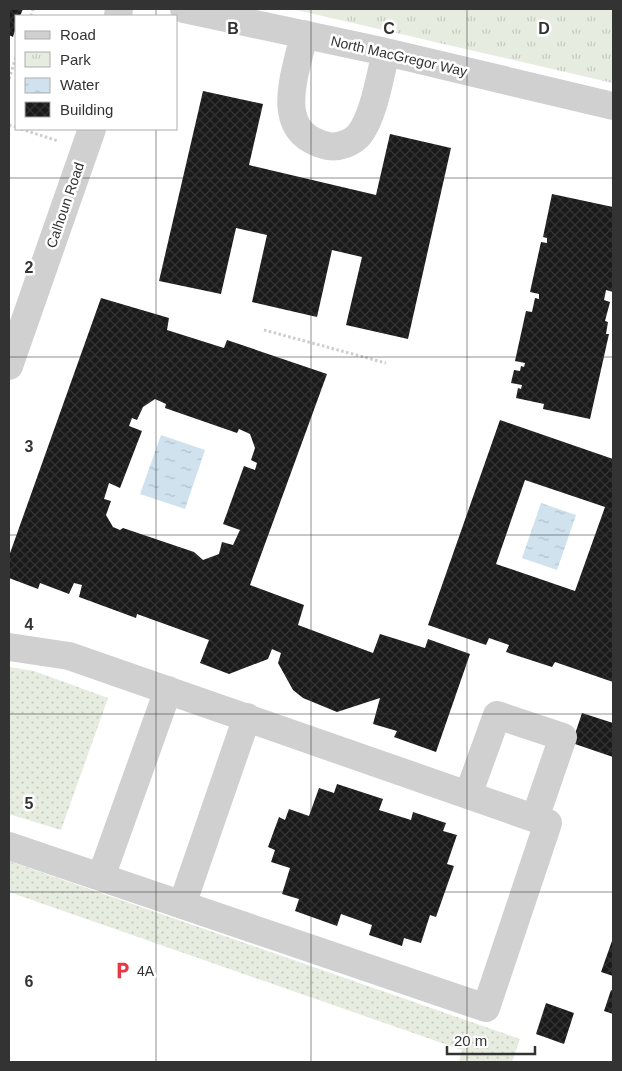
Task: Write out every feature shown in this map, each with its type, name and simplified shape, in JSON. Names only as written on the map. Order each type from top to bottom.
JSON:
[{"type":"street","name":"North MacGregor Way","points":[[184,9],[386,52],[613,106]]},
{"type":"street","points":[[304,34],[290,103],[293,123],[306,137],[320,144],[332,147],[346,144],[358,136],[367,121],[386,52]]},
{"type":"street","name":"Calhoun Road","points":[[9,366],[92,130]]},
{"type":"street","points":[[9,647],[70,656],[548,823],[486,1008],[9,846]]},
{"type":"street","points":[[101,877],[168,690]]},
{"type":"street","points":[[468,795],[497,715],[563,737],[535,818]]},
{"type":"street","points":[[182,905],[246,717]]},
{"type":"path","points":[[9,79],[15,60]]},
{"type":"path","points":[[24,130],[58,141]]},
{"type":"path","points":[[264,330],[386,362]]},
{"type":"green space","points":[[292,9],[613,9],[613,83]]},
{"type":"green space","points":[[9,667],[34,671],[108,698],[61,830],[9,814]]},
{"type":"green space","points":[[9,861],[520,1039],[512,1062],[459,1062],[462,1050],[9,892]]},
{"type":"water","points":[[161,435],[205,450],[185,509],[140,494]]},
{"type":"water","points":[[541,503],[576,515],[557,570],[522,558]]},
{"type":"building","points":[[9,9],[23,9],[20,15],[15,15],[13,37],[9,35]]},
{"type":"building","points":[[203,91],[263,104],[249,165],[376,195],[390,134],[451,148],[408,339],[346,325],[362,257],[332,250],[317,317],[252,302],[267,235],[236,228],[221,294],[159,281]]},
{"type":"building","points":[[552,194],[613,207],[613,292],[606,290],[604,300],[610,302],[605,321],[608,322],[606,334],[609,334],[590,419],[543,409],[544,404],[516,398],[518,388],[521,389],[522,385],[511,383],[514,370],[520,371],[521,366],[524,367],[525,363],[515,361],[526,311],[532,312],[535,298],[539,299],[539,294],[530,292],[541,242],[547,243],[547,238],[543,237]]},
{"type":"building","points":[[101,298],[169,318],[167,330],[224,348],[227,340],[327,374],[250,585],[304,605],[298,625],[373,653],[380,634],[425,648],[428,639],[470,654],[436,752],[394,737],[397,731],[373,724],[380,698],[337,712],[303,698],[293,690],[278,663],[281,653],[272,649],[268,659],[229,674],[200,663],[209,640],[137,614],[136,618],[79,597],[82,585],[74,583],[69,594],[40,583],[38,589],[9,578],[9,556]],"holes":[[[155,399],[166,404],[165,408],[237,433],[239,429],[250,434],[255,448],[251,460],[257,463],[255,470],[244,466],[223,524],[240,530],[233,545],[222,542],[219,554],[203,560],[194,552],[123,528],[120,530],[113,527],[106,515],[111,501],[104,499],[109,483],[120,488],[142,431],[129,426],[132,418],[137,420],[143,407]]]},
{"type":"building","points":[[500,420],[613,459],[613,682],[555,662],[552,667],[506,652],[509,645],[489,638],[486,645],[428,625]],"holes":[[[525,480],[605,507],[575,591],[496,564]]]},
{"type":"building","points":[[582,713],[613,723],[613,757],[572,743]]},
{"type":"building","points":[[337,784],[383,799],[379,810],[411,820],[413,812],[446,823],[443,831],[457,835],[447,864],[454,866],[436,917],[430,915],[421,943],[404,938],[402,946],[369,935],[372,925],[341,914],[337,926],[295,911],[299,899],[282,894],[290,868],[271,862],[275,850],[268,847],[279,817],[285,820],[289,809],[309,816],[319,788],[334,793]]},
{"type":"building","points":[[613,938],[613,976],[601,972]]},
{"type":"building","points":[[611,990],[613,991],[613,1014],[604,1011]]},
{"type":"building","points":[[546,1003],[574,1013],[564,1044],[536,1034]]},
{"type":"place","name":"4A","points":[[123,971]]}]
